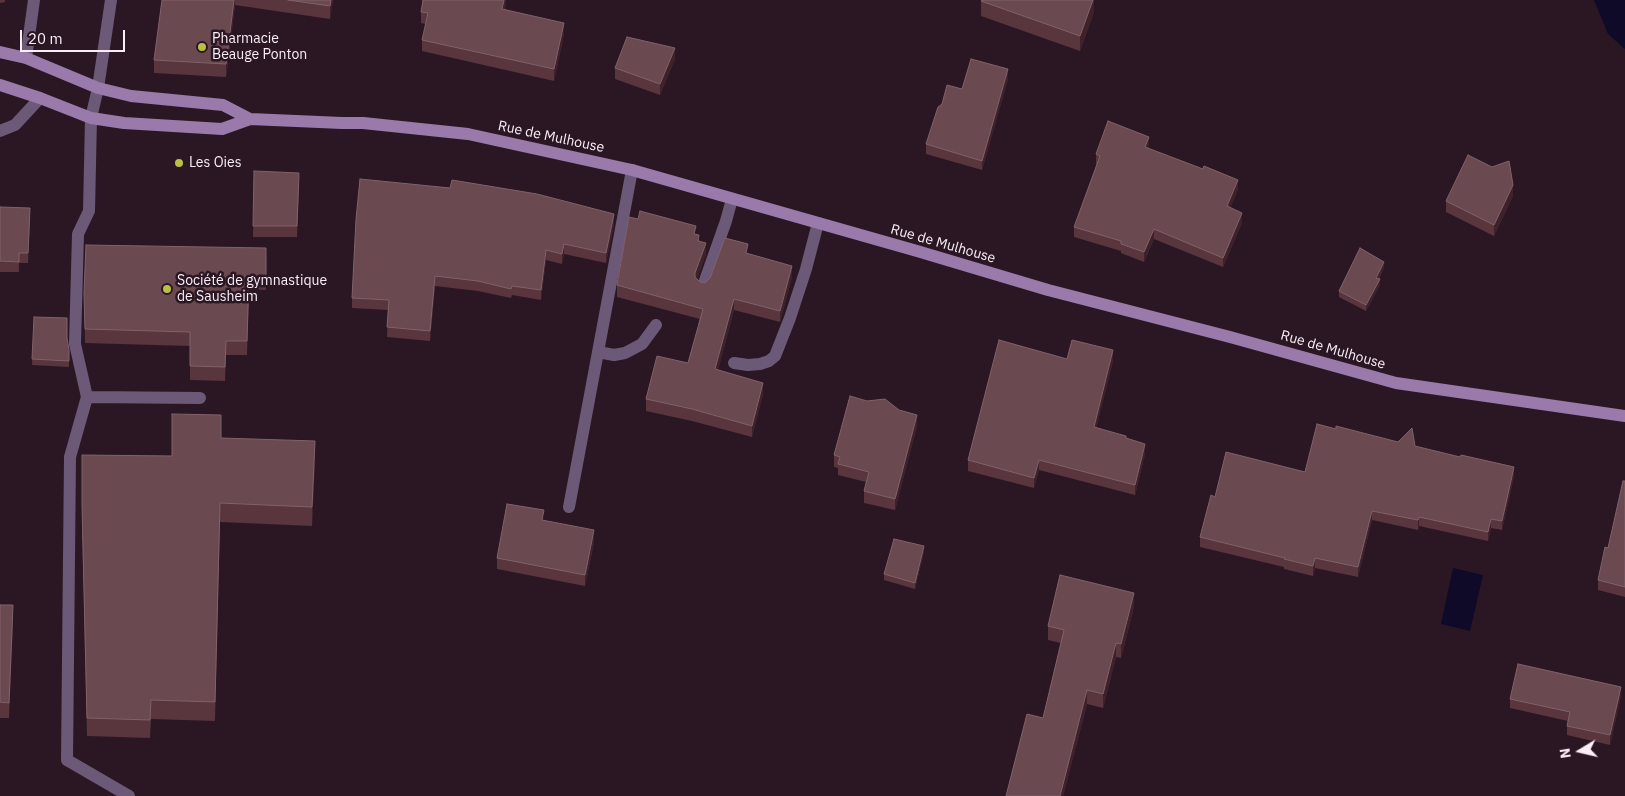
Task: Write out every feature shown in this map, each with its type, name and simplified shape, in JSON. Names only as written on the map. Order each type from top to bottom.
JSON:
[{"type":"main road","name":"Rue de Mulhouse","points":[[0,52],[26,58],[98,88],[131,96],[223,105],[250,119]]},
{"type":"main road","name":"Rue de Mulhouse","points":[[0,86],[40,98],[91,118],[124,123],[222,129],[250,119],[342,124],[363,123],[468,134],[632,170],[1048,290],[1230,337],[1396,383],[1625,416]]},
{"type":"lane","points":[[26,58],[34,0]]},
{"type":"lane","points":[[111,0],[98,88],[91,118],[89,211],[78,234],[75,344],[87,397],[70,457],[67,760],[129,796]]},
{"type":"lane","points":[[0,131],[15,125],[40,98]]},
{"type":"lane","points":[[569,507],[632,170]]},
{"type":"lane","points":[[703,286],[726,221],[732,198]]},
{"type":"lane","points":[[734,363],[760,364],[769,361],[775,356],[806,269],[818,223]]},
{"type":"lane","points":[[598,352],[614,355],[625,353],[642,344],[656,325]]},
{"type":"lane","points":[[87,397],[200,398]]},
{"type":"shaded area","points":[[1594,0],[1625,0],[1625,49],[1608,34]]},
{"type":"shaded area","points":[[1453,568],[1483,575],[1470,631],[1441,624]]},
{"type":"building","points":[[162,0],[234,0],[226,64],[154,60]]},
{"type":"building","points":[[288,0],[331,0],[330,6]]},
{"type":"building","points":[[423,0],[504,0],[502,9],[564,23],[554,69],[422,40],[428,13],[421,12]]},
{"type":"building","points":[[982,0],[1093,0],[1080,36]]},
{"type":"building","points":[[627,37],[675,48],[660,84],[615,68]]},
{"type":"building","points":[[971,59],[1008,69],[982,161],[926,144],[938,107],[942,104],[947,85],[962,89]]},
{"type":"building","points":[[1108,121],[1149,137],[1145,147],[1203,169],[1204,166],[1238,180],[1227,206],[1242,213],[1223,258],[1154,229],[1144,252],[1121,244],[1121,241],[1074,227],[1100,156],[1096,154]]},
{"type":"building","points":[[1468,155],[1492,167],[1509,161],[1513,185],[1494,225],[1446,201]]},
{"type":"building","points":[[254,171],[299,173],[297,226],[253,226]]},
{"type":"building","points":[[360,179],[450,188],[452,180],[537,194],[614,214],[606,253],[564,244],[562,254],[546,250],[541,290],[512,286],[511,289],[478,281],[435,276],[430,331],[387,327],[389,300],[352,298]]},
{"type":"building","points":[[0,207],[30,208],[28,253],[19,253],[19,262],[0,261]]},
{"type":"building","points":[[640,211],[696,226],[694,234],[699,235],[698,241],[706,243],[695,273],[695,277],[700,282],[705,283],[710,278],[725,238],[748,244],[746,253],[792,266],[780,311],[734,299],[715,369],[763,383],[752,426],[692,409],[646,399],[657,356],[688,363],[703,309],[617,285],[629,217],[638,219]]},
{"type":"building","points":[[86,245],[266,248],[266,276],[249,275],[247,341],[226,341],[225,367],[190,366],[190,332],[85,329]]},
{"type":"building","points":[[1360,248],[1384,262],[1376,278],[1380,279],[1366,305],[1339,291]]},
{"type":"building","points":[[34,317],[67,318],[69,361],[32,359]]},
{"type":"building","points":[[999,340],[1067,359],[1072,340],[1113,350],[1094,427],[1126,436],[1126,438],[1145,444],[1135,485],[1039,460],[1034,478],[968,460]]},
{"type":"building","points":[[850,396],[867,401],[885,399],[899,410],[917,415],[895,499],[864,491],[869,472],[838,464],[840,457],[834,455]]},
{"type":"building","points":[[172,414],[221,415],[221,438],[315,441],[312,507],[220,503],[215,702],[151,700],[150,720],[87,718],[82,455],[172,456]]},
{"type":"building","points":[[1317,424],[1336,429],[1336,426],[1398,442],[1412,428],[1415,446],[1514,467],[1502,521],[1491,519],[1488,532],[1419,517],[1418,520],[1372,511],[1358,567],[1315,558],[1313,566],[1200,537],[1211,495],[1215,497],[1226,452],[1305,472]]},
{"type":"building","points":[[1623,481],[1625,481],[1625,587],[1598,580],[1605,547],[1608,548]]},
{"type":"building","points":[[507,504],[544,510],[542,520],[594,530],[585,575],[497,558]]},
{"type":"building","points":[[894,539],[924,546],[915,583],[884,574]]},
{"type":"building","points":[[1060,575],[1134,593],[1121,644],[1116,643],[1103,694],[1087,690],[1060,796],[1006,796],[1027,714],[1043,718],[1064,630],[1048,626]]},
{"type":"building","points":[[0,605],[13,605],[9,703],[0,702]]},
{"type":"building","points":[[1518,664],[1621,687],[1610,735],[1567,726],[1570,712],[1510,699]]},
{"type":"place","name":"Pharmacie Beauge Ponton","points":[[202,47]]},
{"type":"place","name":"Les Oies","points":[[179,163]]},
{"type":"place","name":"Société de gymnastique de Sausheim","points":[[167,289]]}]
